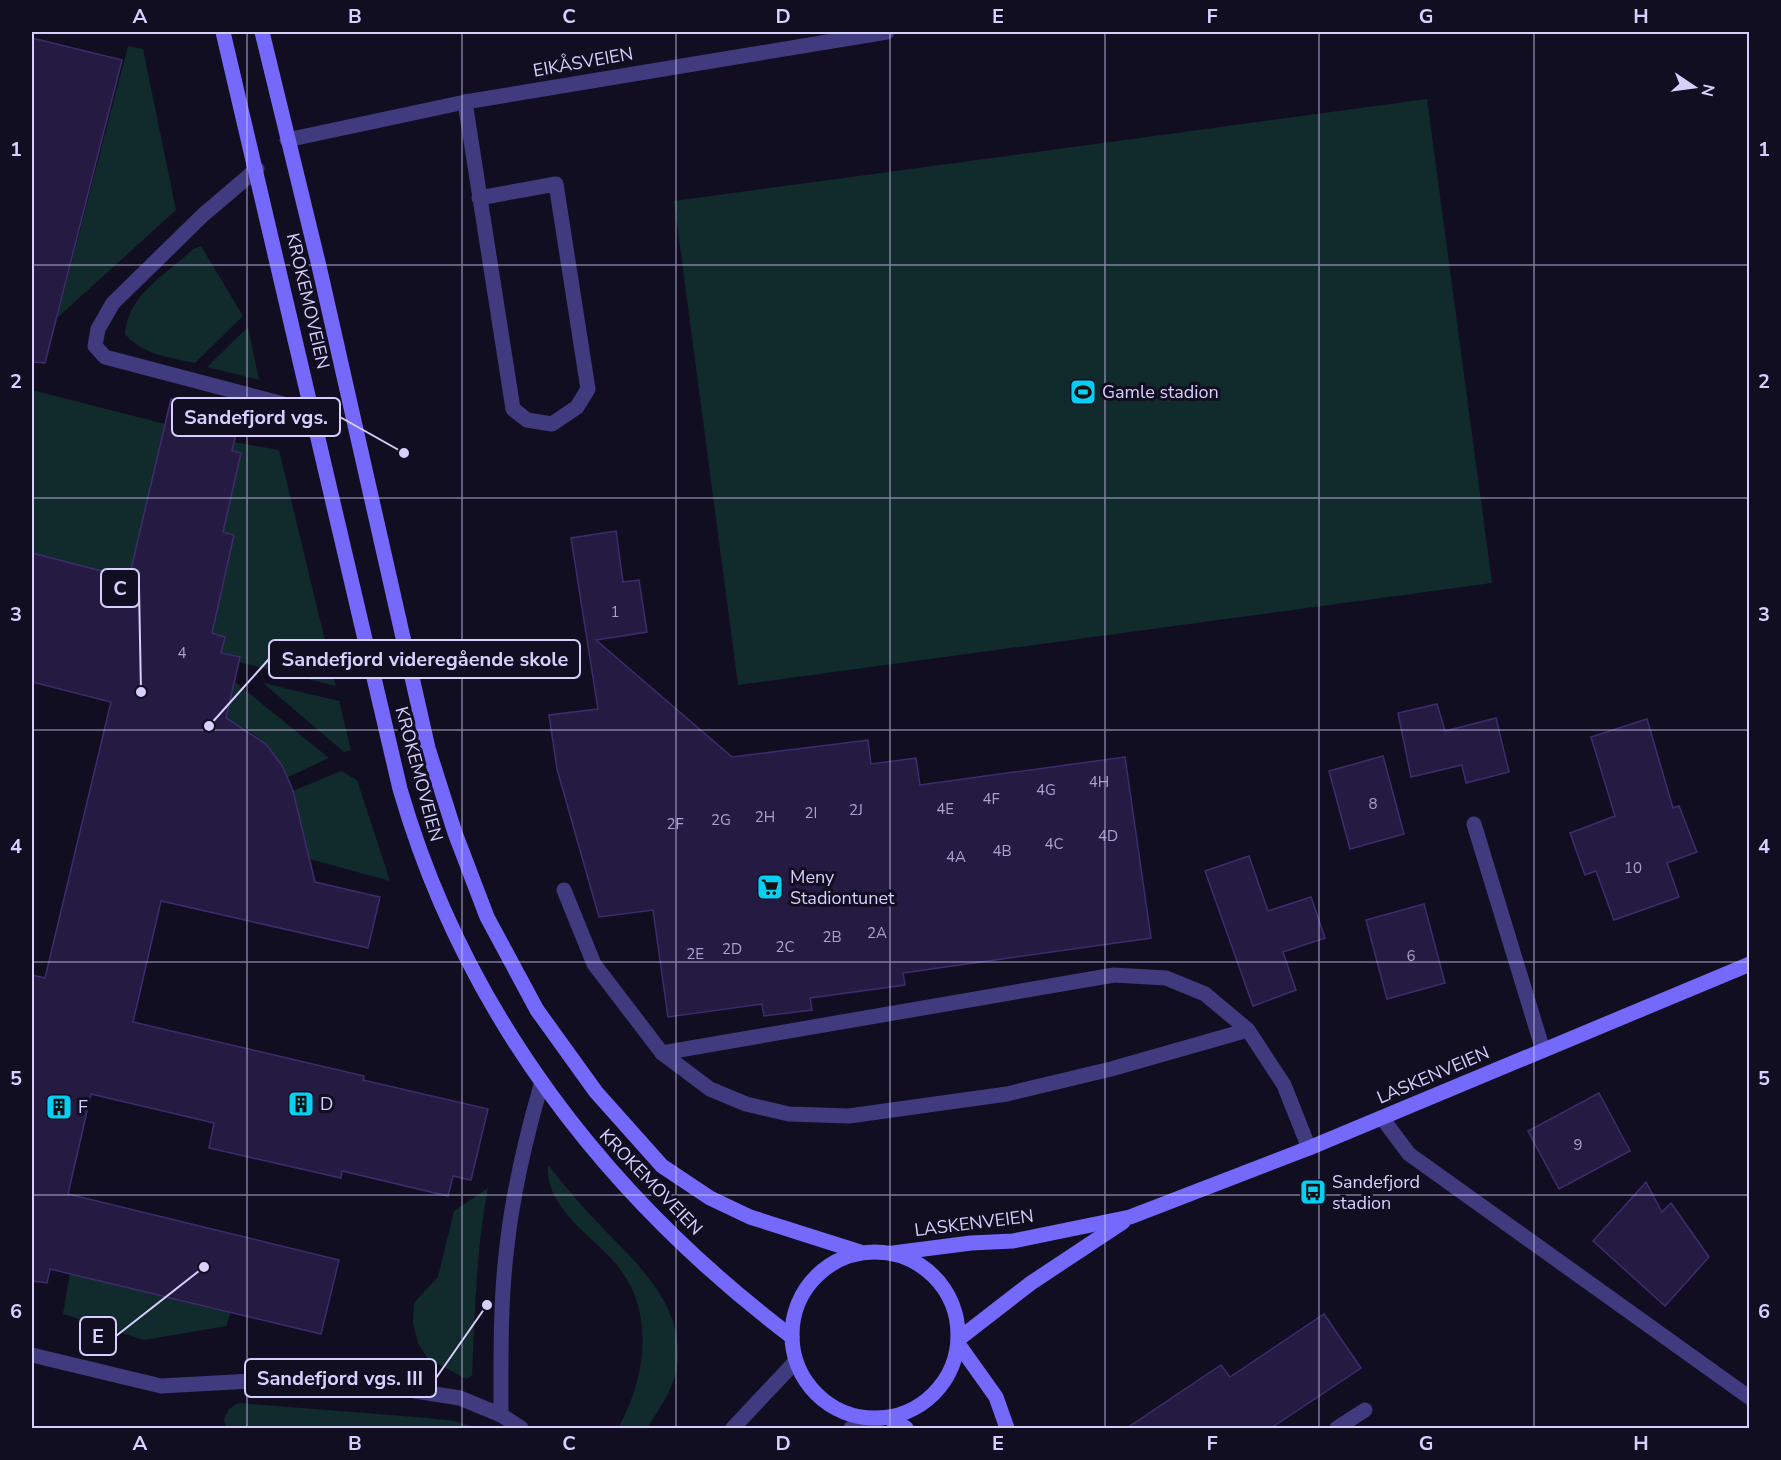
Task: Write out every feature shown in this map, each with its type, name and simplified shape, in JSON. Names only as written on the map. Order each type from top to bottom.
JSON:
[{"type":"main road","name":"KROKEMOVEIEN","points":[[223,32],[257,169],[398,778],[416,845],[453,931],[495,1010],[541,1085],[591,1149],[650,1214],[741,1298],[792,1336]]},
{"type":"main road","name":"KROKEMOVEIEN","points":[[262,32],[319,266],[428,748],[455,833],[487,917],[537,1010],[596,1092],[662,1166],[710,1198],[750,1216],[860,1252]]},
{"type":"main road","name":"LASKENVEIEN","points":[[893,1252],[1013,1241],[1130,1217],[1309,1148],[1749,964]]},
{"type":"main road","name":"LASKENVEIEN","points":[[959,1341],[1030,1282],[1130,1217]]},
{"type":"main road","points":[[906,1428],[885,1418],[854,1416],[828,1403],[813,1392],[796,1361],[792,1336],[795,1312],[806,1289],[829,1265],[860,1252],[893,1252],[924,1266],[947,1290],[959,1341],[996,1397],[1007,1428]]},
{"type":"main road","points":[[885,1418],[934,1395],[951,1372],[959,1341]]},
{"type":"street","name":"EIKÅSVEIEN","points":[[287,140],[465,102],[887,32]]},
{"type":"street","points":[[465,102],[513,410],[527,420],[552,424],[577,407],[588,388],[556,184],[480,198]]},
{"type":"street","points":[[257,169],[203,216],[112,303],[98,329],[94,346],[105,357],[314,412]]},
{"type":"street","points":[[1474,824],[1543,1050]]},
{"type":"street","points":[[564,890],[594,963],[662,1053],[710,1089],[746,1104],[789,1114],[849,1116],[1007,1094],[1111,1070],[1248,1030]]},
{"type":"street","points":[[662,1053],[1114,975],[1166,978],[1205,994],[1248,1030],[1284,1085],[1309,1148]]},
{"type":"street","points":[[501,1415],[502,1322],[506,1257],[518,1183],[541,1085]]},
{"type":"street","points":[[1382,1118],[1409,1154],[1749,1398]]},
{"type":"street","points":[[32,1354],[161,1386],[325,1377],[460,1398],[501,1415],[521,1428]]},
{"type":"street","points":[[734,1428],[796,1361]]},
{"type":"street","points":[[1337,1428],[1365,1410]]},
{"type":"street","points":[[851,1428],[885,1418]]},
{"type":"green space","points":[[128,46],[143,49],[176,210],[57,318]]},
{"type":"green space","name":"Gamle stadion","points":[[1427,99],[1492,583],[738,685],[674,201]]},
{"type":"green space","points":[[201,246],[243,316],[195,363],[157,354],[139,346],[125,334],[133,307],[150,286],[193,249]]},
{"type":"green space","points":[[248,327],[259,380],[207,367]]},
{"type":"green space","points":[[32,390],[165,424],[143,520],[148,583],[32,553]]},
{"type":"green space","points":[[234,442],[279,450],[336,686],[239,662],[240,657],[221,653],[225,637],[212,633],[234,536],[223,533],[241,453],[208,445]]},
{"type":"green space","points":[[234,681],[329,758],[288,777],[272,752],[249,731],[231,723],[203,720]]},
{"type":"green space","points":[[263,683],[339,701],[351,750],[344,752]]},
{"type":"green space","points":[[341,771],[357,780],[390,881],[310,859],[293,791]]},
{"type":"green space","points":[[548,1165],[583,1207],[642,1270],[667,1306],[678,1349],[676,1372],[668,1394],[647,1428],[618,1428],[628,1409],[640,1367],[642,1324],[637,1303],[629,1283],[616,1264],[561,1207],[549,1180]]},
{"type":"green space","points":[[488,1188],[478,1258],[472,1375],[467,1379],[428,1359],[418,1343],[413,1323],[414,1303],[438,1277],[454,1211]]},
{"type":"green space","points":[[70,1273],[231,1312],[226,1326],[144,1340],[63,1314]]},
{"type":"green space","points":[[238,1403],[428,1418],[455,1421],[478,1428],[226,1428],[224,1419],[229,1409]]},
{"type":"building","points":[[32,38],[122,60],[45,363],[32,362]]},
{"type":"building","points":[[171,399],[240,417],[232,451],[241,453],[223,532],[234,535],[212,633],[225,637],[221,653],[240,657],[226,718],[266,744],[283,767],[293,791],[315,882],[380,897],[368,948],[161,901],[133,1022],[364,1076],[363,1080],[488,1109],[471,1180],[453,1176],[448,1196],[342,1171],[341,1178],[209,1148],[214,1123],[91,1094],[68,1194],[339,1260],[321,1334],[50,1269],[47,1283],[32,1281],[32,975],[45,978],[111,702],[32,682],[32,553],[129,578]]},
{"type":"building","points":[[616,531],[623,582],[639,580],[647,632],[596,640],[732,757],[868,740],[871,764],[916,758],[920,785],[1125,757],[1151,938],[903,973],[905,985],[810,998],[812,1010],[764,1016],[762,1004],[668,1017],[653,910],[599,917],[557,769],[549,715],[598,709],[571,538]]},
{"type":"building","points":[[1437,704],[1445,731],[1496,718],[1509,772],[1466,783],[1462,765],[1411,777],[1398,713]]},
{"type":"building","points":[[1647,719],[1673,808],[1679,806],[1697,852],[1667,863],[1679,897],[1614,920],[1596,871],[1585,875],[1570,833],[1615,816],[1591,737]]},
{"type":"building","points":[[1383,756],[1404,834],[1350,849],[1329,771]]},
{"type":"building","points":[[1249,856],[1268,911],[1311,897],[1325,938],[1283,952],[1296,990],[1253,1006],[1205,871]]},
{"type":"building","points":[[1424,904],[1445,983],[1387,999],[1366,920]]},
{"type":"building","points":[[1599,1093],[1630,1151],[1559,1189],[1528,1131]]},
{"type":"building","points":[[1646,1182],[1662,1212],[1671,1203],[1709,1257],[1665,1306],[1593,1241]]},
{"type":"building","points":[[1324,1314],[1361,1368],[1271,1428],[1127,1428],[1221,1365],[1230,1377]]},
{"type":"place","name":"Gamle stadion","points":[[1083,392]]},
{"type":"place","name":"Sandefjord vgs.","points":[[404,453]]},
{"type":"place","name":"C","points":[[141,692]]},
{"type":"place","name":"Sandefjord videregående skole","points":[[209,726]]},
{"type":"place","name":"Meny Stadiontunet","points":[[770,887]]},
{"type":"place","name":"D","points":[[301,1104]]},
{"type":"place","name":"F","points":[[59,1107]]},
{"type":"place","name":"Sandefjord stadion","points":[[1313,1192]]},
{"type":"place","name":"E","points":[[204,1267]]},
{"type":"place","name":"Sandefjord vgs. III","points":[[487,1305]]}]
